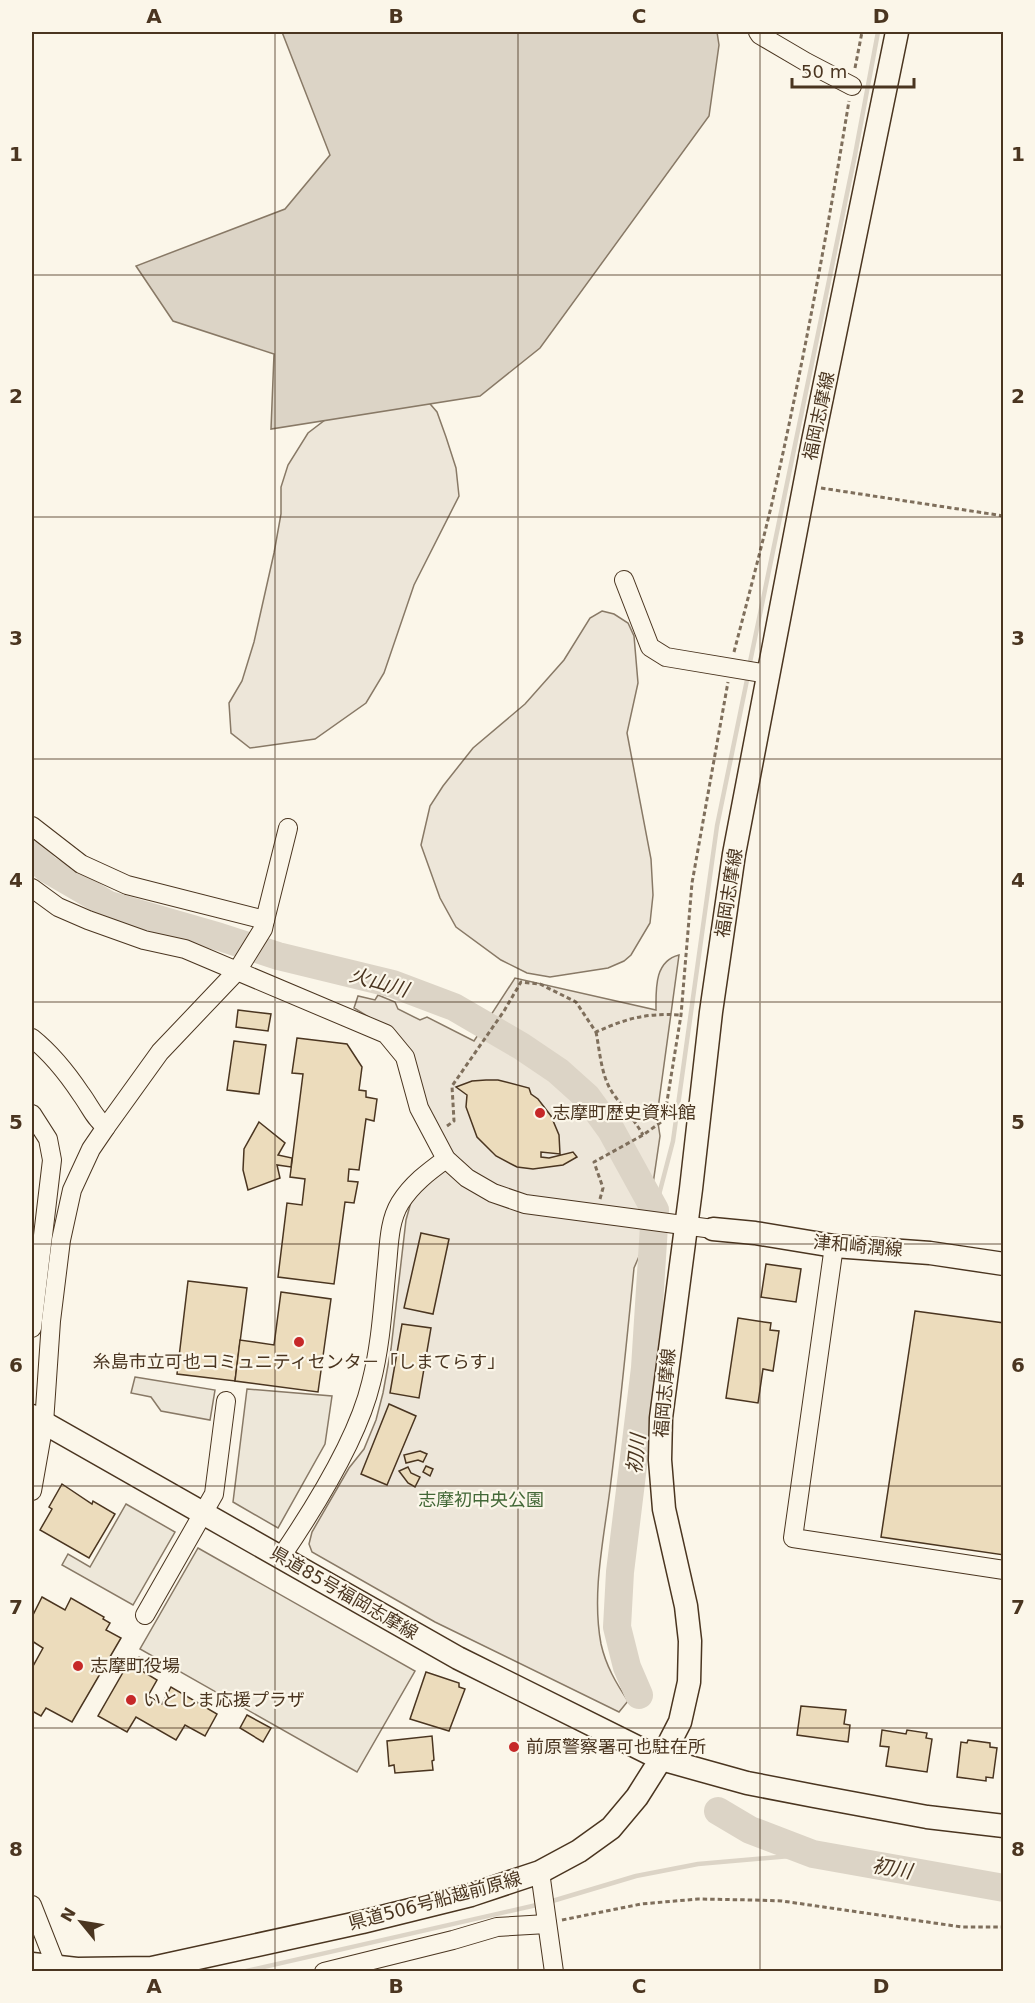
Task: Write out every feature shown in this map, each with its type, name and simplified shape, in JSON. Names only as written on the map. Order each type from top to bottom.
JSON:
[{"type":"main road","name":"福岡志摩線","points":[[662,1759],[680,1722],[689,1682],[689,1629],[664,1509],[660,1460],[661,1418],[711,1012],[764,673],[805,486],[897,32]]},
{"type":"main road","name":"津和崎潤線","points":[[713,1229],[755,1233],[834,1246],[930,1253],[1004,1264]]},
{"type":"main road","name":"県道85号福岡志摩線","points":[[38,1419],[458,1658],[662,1759]]},
{"type":"main road","points":[[662,1759],[747,1783],[803,1794],[927,1817],[1004,1826]]},
{"type":"main road","name":"県道506号船越前原線","points":[[32,1964],[77,1969],[168,1968],[471,1894],[540,1872],[579,1851],[611,1828],[637,1797],[662,1759]]},
{"type":"street","points":[[758,32],[806,62],[852,86]]},
{"type":"street","points":[[624,580],[650,647],[666,657],[764,673]]},
{"type":"street","points":[[32,825],[81,864],[127,885],[264,924]]},
{"type":"street","points":[[32,1491],[38,1419],[61,1240],[72,1190],[91,1149],[160,1052],[238,967],[264,924],[288,828]]},
{"type":"street","points":[[32,888],[58,907],[144,940],[185,949],[238,967],[386,1034],[405,1057],[419,1108],[446,1159],[467,1178],[493,1193],[525,1204],[713,1229]]},
{"type":"street","points":[[32,1038],[64,1069],[87,1101],[97,1121],[106,1127]]},
{"type":"street","points":[[32,1328],[39,1210],[52,1160],[48,1139],[35,1124]]},
{"type":"street","points":[[281,1557],[342,1454],[371,1384],[392,1225],[399,1205],[412,1185],[446,1159]]},
{"type":"street","points":[[834,1246],[793,1538],[1004,1570]]},
{"type":"street","points":[[145,1615],[214,1494],[226,1401]]},
{"type":"street","points":[[540,1872],[554,1971]]},
{"type":"street","points":[[32,1905],[56,1966]]},
{"type":"street","points":[[324,1971],[453,1940],[496,1927],[546,1920]]},
{"type":"path","points":[[596,1214],[603,1188],[594,1162],[643,1135],[664,1120],[681,1015],[692,883],[734,668],[789,424],[829,224],[862,32]]},
{"type":"path","points":[[805,486],[1004,516]]},
{"type":"path","points":[[432,1136],[454,1121],[452,1086],[504,1011],[520,982],[540,984],[576,1002],[596,1032],[603,1070],[612,1091],[635,1120],[643,1135]]},
{"type":"path","points":[[596,1032],[626,1019],[655,1013],[681,1015]]},
{"type":"path","points":[[546,1920],[641,1904],[698,1899],[783,1901],[962,1927],[1004,1927]]},
{"type":"green space","points":[[425,398],[437,412],[446,437],[456,468],[459,496],[414,585],[384,673],[366,703],[315,739],[250,748],[231,733],[229,703],[242,681],[254,642],[274,553],[281,514],[281,487],[288,465],[308,433],[329,417]]},
{"type":"green space","points":[[602,611],[614,614],[628,623],[634,636],[638,683],[627,733],[651,859],[653,895],[650,923],[631,955],[608,968],[550,977],[527,973],[501,960],[456,927],[440,898],[421,845],[430,806],[443,786],[473,748],[525,704],[564,660],[590,618]]},
{"type":"green space","name":"志摩初中央公園","points":[[679,955],[657,1116],[660,1136],[644,1245],[634,1268],[598,1583],[598,1624],[601,1644],[612,1674],[628,1701],[619,1712],[435,1622],[312,1552],[309,1544],[312,1532],[349,1468],[364,1449],[376,1420],[391,1349],[406,1220],[411,1202],[442,1142],[395,1033],[354,1008],[358,996],[375,1000],[378,995],[395,1002],[398,1009],[420,1020],[427,1017],[474,1041],[515,978],[656,1010],[658,977],[665,963]]},
{"type":"shaded area","points":[[282,32],[717,32],[719,45],[709,116],[540,348],[480,396],[271,429],[274,354],[173,321],[136,266],[285,209],[330,155]]},
{"type":"shaded area","points":[[135,1377],[215,1390],[210,1420],[161,1411],[151,1397],[131,1393]]},
{"type":"shaded area","points":[[247,1389],[332,1396],[325,1444],[278,1528],[233,1502]]},
{"type":"shaded area","points":[[126,1504],[175,1532],[133,1605],[62,1565],[68,1554],[90,1567]]},
{"type":"shaded area","points":[[198,1548],[415,1671],[357,1772],[140,1649]]},
{"type":"building","points":[[238,1010],[271,1014],[268,1031],[236,1027]]},
{"type":"building","points":[[297,1038],[347,1044],[362,1067],[359,1090],[366,1091],[366,1097],[377,1099],[374,1121],[366,1119],[359,1170],[349,1169],[348,1181],[358,1182],[354,1203],[345,1202],[334,1284],[278,1277],[287,1203],[302,1205],[305,1179],[290,1177],[303,1074],[292,1073]]},
{"type":"building","points":[[234,1041],[266,1045],[259,1094],[227,1090]]},
{"type":"building","points":[[498,1080],[529,1088],[531,1094],[538,1099],[551,1116],[559,1135],[560,1154],[541,1152],[541,1157],[549,1158],[573,1152],[577,1157],[563,1165],[533,1169],[517,1167],[496,1156],[477,1137],[466,1107],[467,1095],[456,1087],[472,1081]]},
{"type":"building","points":[[259,1122],[285,1143],[278,1155],[292,1158],[291,1167],[277,1165],[280,1178],[248,1190],[243,1170],[244,1149]]},
{"type":"building","points":[[421,1233],[449,1239],[433,1314],[404,1308]]},
{"type":"building","points":[[766,1264],[801,1269],[796,1302],[761,1297]]},
{"type":"building","points":[[188,1281],[247,1288],[235,1381],[177,1374]]},
{"type":"building","name":"糸島市立可也コミュニティセンタ－「しまてらす」","points":[[281,1292],[331,1299],[318,1392],[235,1381],[240,1340],[274,1345]]},
{"type":"building","points":[[915,1311],[1004,1323],[1004,1555],[881,1537]]},
{"type":"building","points":[[738,1318],[771,1323],[770,1330],[779,1331],[773,1371],[763,1369],[758,1403],[726,1398]]},
{"type":"building","points":[[402,1324],[431,1328],[419,1398],[390,1393]]},
{"type":"building","points":[[389,1404],[416,1416],[387,1485],[361,1474]]},
{"type":"building","points":[[420,1451],[427,1454],[423,1462],[418,1460],[406,1463],[404,1455]]},
{"type":"building","points":[[426,1466],[433,1469],[430,1476],[423,1472]]},
{"type":"building","points":[[408,1467],[411,1473],[420,1477],[415,1487],[408,1483],[399,1471]]},
{"type":"building","points":[[62,1484],[92,1504],[93,1501],[115,1514],[89,1558],[40,1530],[52,1509],[49,1507]]},
{"type":"building","points":[[42,1597],[65,1610],[71,1598],[104,1617],[103,1619],[110,1623],[106,1630],[121,1638],[72,1722],[46,1708],[41,1716],[32,1711],[32,1668],[43,1648],[32,1641],[32,1617]]},
{"type":"building","name":"いとしま応援プラザ","points":[[139,1657],[147,1662],[142,1671],[157,1680],[148,1696],[162,1704],[171,1687],[217,1714],[205,1736],[185,1725],[176,1740],[136,1717],[127,1732],[98,1716],[129,1662],[134,1665]]},
{"type":"building","points":[[426,1672],[459,1683],[459,1687],[465,1689],[449,1731],[410,1719]]},
{"type":"building","points":[[801,1706],[846,1710],[844,1724],[850,1725],[848,1742],[797,1735]]},
{"type":"building","points":[[247,1715],[271,1728],[263,1742],[240,1728]]},
{"type":"building","points":[[882,1730],[906,1734],[907,1730],[927,1733],[926,1738],[932,1739],[927,1772],[886,1766],[889,1747],[880,1746]]},
{"type":"building","points":[[432,1736],[433,1770],[395,1773],[394,1765],[389,1766],[387,1741]]},
{"type":"building","points":[[968,1740],[990,1743],[990,1747],[997,1748],[993,1778],[986,1777],[986,1781],[957,1777],[961,1742],[967,1743]]},
{"type":"waterway","points":[[749,667],[855,155],[878,32]]},
{"type":"waterway","points":[[655,1210],[673,1141],[717,826],[748,675]]},
{"type":"waterway","name":"火山川","points":[[32,855],[47,869],[109,905],[278,956],[393,984],[454,1007],[521,1046],[558,1071],[587,1097],[611,1130],[655,1210],[645,1368],[620,1572],[617,1627],[627,1667],[639,1695]]},
{"type":"waterway","name":"初川","points":[[718,1811],[750,1830],[813,1854],[1004,1888]]},
{"type":"waterway","points":[[549,1902],[636,1876],[698,1864],[813,1854]]},
{"type":"waterway","points":[[242,1972],[541,1904]]},
{"type":"place","name":"志摩町歴史資料館","points":[[540,1113]]},
{"type":"place","name":"糸島市立可也コミュニティセンタ－「しまてらす」","points":[[299,1342]]},
{"type":"place","name":"志摩町役場","points":[[78,1666]]},
{"type":"place","name":"いとしま応援プラザ","points":[[131,1700]]},
{"type":"place","name":"前原警察署可也駐在所","points":[[514,1747]]}]
